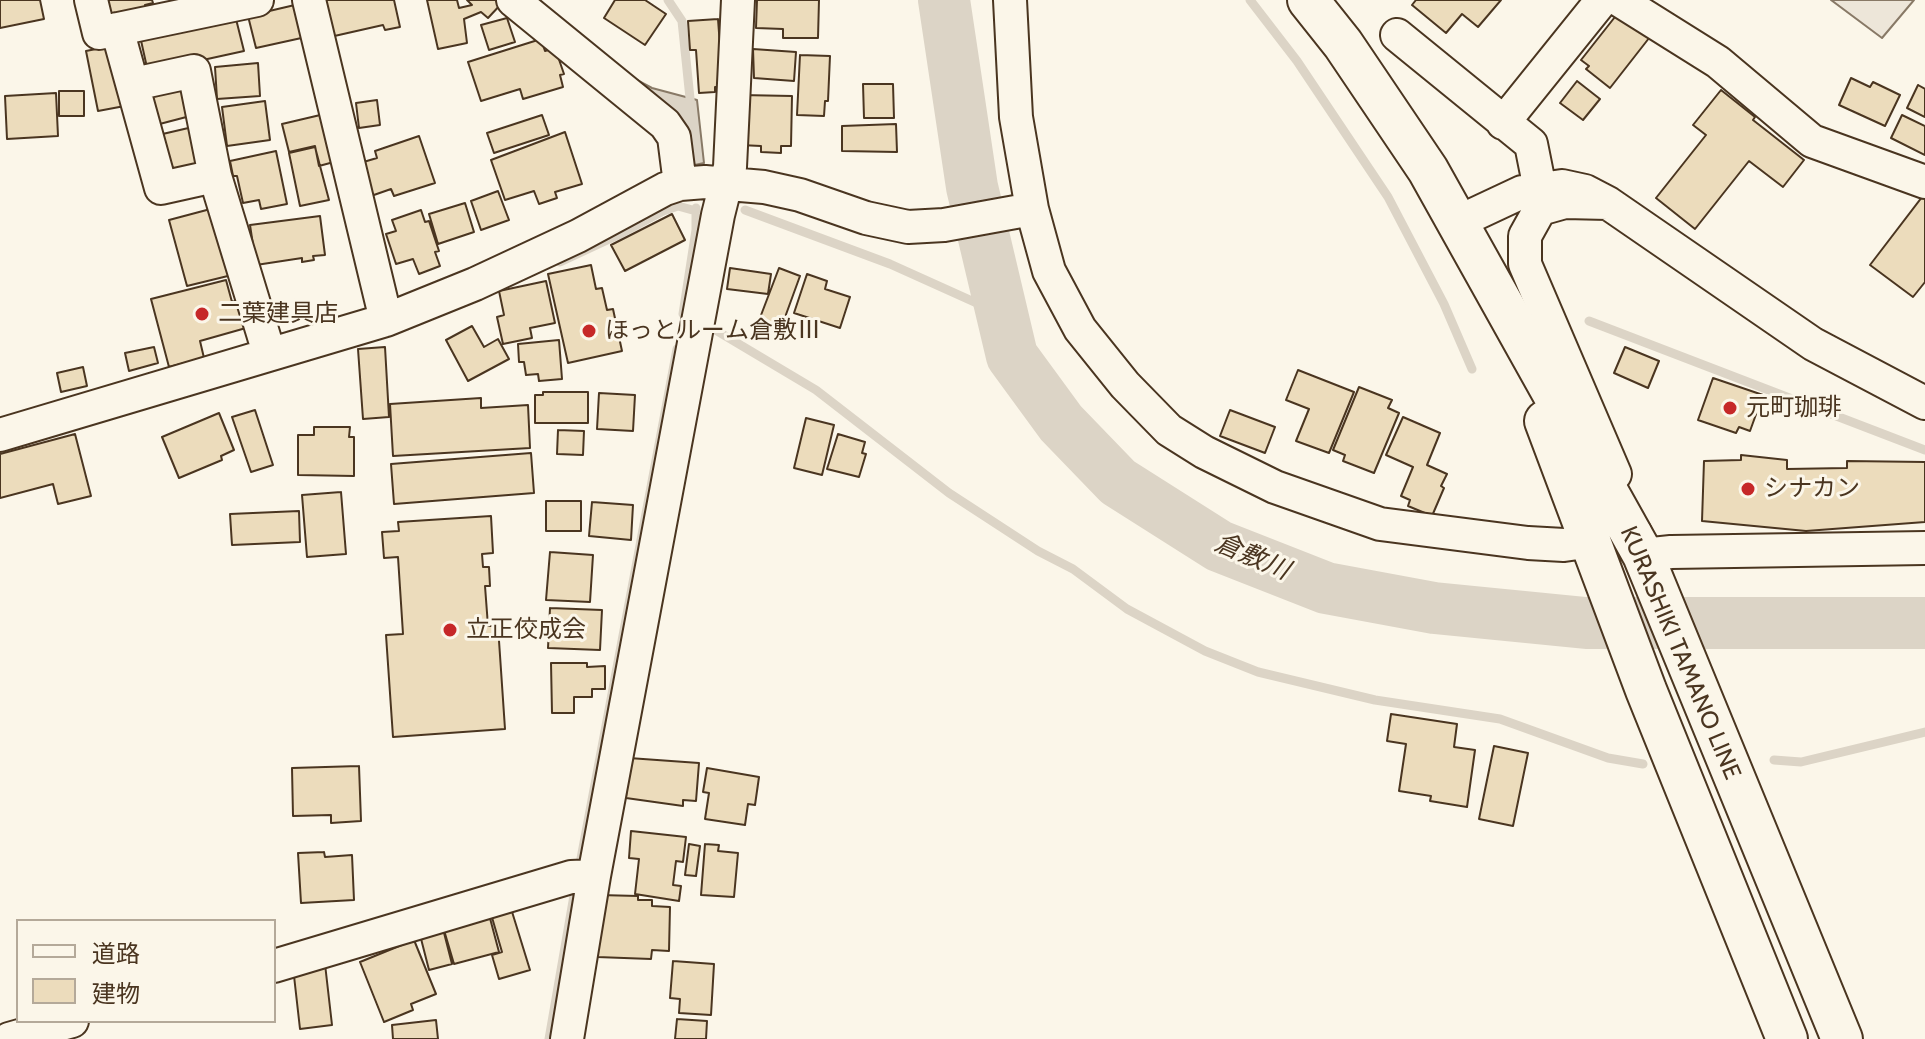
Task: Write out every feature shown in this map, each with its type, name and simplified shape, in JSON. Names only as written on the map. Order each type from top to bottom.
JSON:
[{"type":"main road","name":"KURASHIKI TAMANO LINE","points":[[1308,0],[1343,44],[1428,170],[1643,555],[1842,1039]]},
{"type":"main road","name":"KURASHIKI TAMANO LINE","points":[[1491,280],[1646,690],[1787,1039]]},
{"type":"street","points":[[91,0],[99,33],[257,0]]},
{"type":"street","points":[[309,0],[386,320]]},
{"type":"street","points":[[513,0],[665,124],[674,137],[680,184]]},
{"type":"street","points":[[567,1039],[584,876],[730,167],[738,0]]},
{"type":"street","points":[[1010,0],[1016,117],[1026,210],[1049,271],[1080,329],[1125,385],[1169,430],[1204,452],[1275,487],[1380,524],[1564,545],[1596,552]]},
{"type":"street","points":[[1503,123],[1602,0]]},
{"type":"street","points":[[1619,0],[1718,62],[1812,141],[1925,182]]},
{"type":"street","points":[[117,29],[161,188],[215,176]]},
{"type":"street","points":[[1397,35],[1531,144],[1540,189]]},
{"type":"street","points":[[134,84],[194,71],[215,176],[269,353]]},
{"type":"street","points":[[0,435],[386,320],[475,284],[680,184],[726,183],[800,195],[866,218],[908,227],[944,225],[1026,210]]},
{"type":"street","points":[[1458,222],[1522,192],[1562,186],[1585,191],[1608,203],[1813,344],[1925,403]]},
{"type":"street","points":[[1608,203],[1565,202],[1540,209],[1525,236],[1525,264],[1611,463],[1643,555],[1925,548]]},
{"type":"street","points":[[276,965],[584,876]]},
{"type":"street","points":[[9,1039],[65,1023]]},
{"type":"shaded area","points":[[1831,0],[1914,0],[1882,38]]},
{"type":"shaded area","points":[[635,79],[652,88],[697,100],[704,163],[690,166]]},
{"type":"building","points":[[0,0],[40,0],[44,19],[0,28]]},
{"type":"building","points":[[104,0],[152,0],[153,3],[145,5],[148,16],[108,16]]},
{"type":"building","points":[[322,0],[394,0],[400,27],[385,30],[383,25],[330,37]]},
{"type":"building","points":[[427,0],[457,0],[459,8],[472,5],[467,0],[503,2],[488,18],[481,12],[464,19],[467,43],[438,49]]},
{"type":"building","points":[[615,0],[645,0],[666,14],[645,45],[604,18]]},
{"type":"building","points":[[757,0],[819,0],[818,38],[783,38],[783,29],[756,28]]},
{"type":"building","points":[[1416,0],[1501,0],[1478,27],[1462,14],[1446,33],[1412,5]]},
{"type":"building","points":[[299,4],[306,37],[256,48],[248,16]]},
{"type":"building","points":[[1622,8],[1653,33],[1610,88],[1586,69],[1589,66],[1581,60]]},
{"type":"building","points":[[235,15],[244,51],[148,72],[140,36]]},
{"type":"building","points":[[507,18],[515,42],[489,50],[481,25]]},
{"type":"building","points":[[718,19],[723,87],[715,87],[715,92],[699,93],[696,50],[690,50],[688,21]]},
{"type":"building","points":[[541,39],[545,51],[555,48],[564,74],[560,75],[563,87],[523,99],[520,89],[481,101],[468,62]]},
{"type":"building","points":[[116,45],[130,105],[98,111],[86,51]]},
{"type":"building","points":[[753,49],[796,52],[794,81],[754,78]]},
{"type":"building","points":[[800,55],[830,56],[828,101],[825,101],[824,116],[797,115]]},
{"type":"building","points":[[258,63],[260,96],[217,99],[215,67]]},
{"type":"building","points":[[184,74],[194,115],[152,126],[142,84]]},
{"type":"building","points":[[1851,78],[1870,87],[1873,82],[1900,95],[1885,126],[1839,105]]},
{"type":"building","points":[[1577,81],[1600,99],[1583,120],[1560,103]]},
{"type":"building","points":[[863,84],[893,84],[894,118],[864,118]]},
{"type":"building","points":[[1918,85],[1925,89],[1925,117],[1907,108]]},
{"type":"building","points":[[1721,90],[1804,160],[1783,187],[1749,161],[1695,229],[1656,198],[1706,135],[1693,125]]},
{"type":"building","points":[[59,91],[84,91],[84,116],[59,116]]},
{"type":"building","points":[[56,93],[58,136],[7,139],[5,96]]},
{"type":"building","points":[[741,95],[792,96],[791,146],[781,146],[781,153],[761,152],[761,146],[740,145]]},
{"type":"building","points":[[377,100],[380,125],[359,128],[356,103]]},
{"type":"building","points":[[265,101],[270,140],[227,146],[222,107]]},
{"type":"building","points":[[333,112],[345,159],[319,166],[315,146],[289,152],[282,124]]},
{"type":"building","points":[[542,115],[549,135],[494,153],[487,133]]},
{"type":"building","points":[[1902,115],[1925,126],[1925,155],[1891,138]]},
{"type":"building","points":[[896,124],[897,152],[842,151],[842,126]]},
{"type":"building","points":[[197,126],[205,163],[163,173],[154,136]]},
{"type":"building","points":[[565,132],[582,184],[555,192],[557,198],[539,204],[534,191],[505,200],[491,160]]},
{"type":"building","points":[[419,136],[435,183],[394,196],[391,189],[371,196],[360,163],[377,158],[375,151]]},
{"type":"building","points":[[315,147],[329,200],[300,206],[289,153]]},
{"type":"building","points":[[276,151],[287,204],[261,209],[259,200],[243,203],[230,161]]},
{"type":"building","points":[[498,191],[509,220],[481,230],[471,201]]},
{"type":"building","points":[[1925,193],[1925,282],[1913,297],[1870,265]]},
{"type":"building","points":[[465,203],[474,232],[438,244],[429,214]]},
{"type":"building","points":[[218,207],[236,274],[187,286],[169,220]]},
{"type":"building","points":[[421,210],[425,222],[429,221],[439,251],[435,252],[440,266],[419,274],[413,259],[396,264],[386,234],[396,231],[392,220]]},
{"type":"building","points":[[672,214],[685,240],[625,271],[611,245]]},
{"type":"building","points":[[320,216],[325,255],[313,256],[314,260],[302,262],[302,258],[256,265],[250,225]]},
{"type":"building","name":"ほっとルーム倉敷Ⅲ","points":[[591,265],[596,289],[602,288],[607,310],[613,309],[622,351],[568,363],[548,274]]},
{"type":"building","points":[[730,268],[771,274],[768,294],[727,289]]},
{"type":"building","points":[[779,268],[800,276],[780,331],[758,323]]},
{"type":"building","points":[[807,274],[827,281],[825,289],[850,297],[840,328],[794,313]]},
{"type":"building","name":"二葉建具店","points":[[226,280],[232,302],[245,298],[253,326],[200,341],[204,358],[169,367],[151,299]]},
{"type":"building","points":[[546,281],[555,323],[530,328],[532,338],[503,344],[497,317],[504,315],[499,291]]},
{"type":"building","points":[[472,326],[484,347],[498,339],[509,359],[468,381],[446,340]]},
{"type":"building","points":[[559,340],[562,379],[539,381],[538,374],[526,375],[524,362],[519,362],[518,344]]},
{"type":"building","points":[[154,347],[158,363],[129,371],[125,353]]},
{"type":"building","points":[[385,347],[389,417],[363,419],[358,349]]},
{"type":"building","points":[[1625,347],[1659,361],[1648,388],[1614,373]]},
{"type":"building","points":[[83,367],[87,386],[61,392],[57,373]]},
{"type":"building","points":[[1298,370],[1354,392],[1329,453],[1296,441],[1309,409],[1286,400]]},
{"type":"building","name":"元町珈琲","points":[[1713,378],[1763,395],[1750,431],[1739,427],[1736,433],[1698,420]]},
{"type":"building","points":[[1359,387],[1392,400],[1388,408],[1399,413],[1374,473],[1343,461],[1345,455],[1333,450]]},
{"type":"building","points":[[543,392],[588,392],[588,423],[535,423],[535,395],[543,395]]},
{"type":"building","points":[[599,393],[635,395],[633,431],[597,429]]},
{"type":"building","points":[[481,398],[481,408],[528,405],[530,448],[393,456],[390,404]]},
{"type":"building","points":[[255,410],[273,465],[251,472],[232,417]]},
{"type":"building","points":[[1230,410],[1275,427],[1265,453],[1220,436]]},
{"type":"building","points":[[219,413],[234,450],[221,456],[222,460],[179,478],[162,437]]},
{"type":"building","points":[[1403,417],[1440,433],[1427,465],[1447,474],[1432,516],[1408,506],[1410,500],[1401,496],[1413,467],[1386,455]]},
{"type":"building","points":[[806,418],[834,425],[822,475],[794,468]]},
{"type":"building","points":[[314,427],[350,427],[349,437],[354,437],[354,476],[298,475],[298,435],[314,435]]},
{"type":"building","points":[[558,430],[584,431],[583,455],[557,454]]},
{"type":"building","points":[[75,434],[91,496],[58,504],[53,484],[0,498],[0,454]]},
{"type":"building","points":[[838,434],[865,442],[862,453],[866,454],[859,477],[827,469]]},
{"type":"building","points":[[531,453],[534,493],[394,504],[391,464]]},
{"type":"building","points":[[1741,455],[1787,460],[1787,469],[1847,468],[1847,461],[1925,462],[1925,522],[1806,531],[1702,521],[1704,461],[1741,460]]},
{"type":"building","points":[[341,492],[346,554],[307,557],[302,495]]},
{"type":"building","points":[[546,501],[581,501],[581,531],[546,531]]},
{"type":"building","points":[[592,502],[633,505],[631,540],[589,536]]},
{"type":"building","points":[[299,511],[300,542],[232,545],[230,514]]},
{"type":"building","name":"立正佼成会","points":[[491,516],[493,553],[482,554],[483,567],[489,567],[490,586],[485,586],[488,626],[498,626],[505,729],[393,737],[386,635],[403,634],[398,557],[384,558],[382,532],[399,531],[398,522]]},
{"type":"building","points":[[550,552],[593,555],[590,602],[546,600]]},
{"type":"building","points":[[550,608],[602,610],[600,650],[548,648]]},
{"type":"building","points":[[551,663],[605,666],[605,689],[592,689],[592,697],[574,697],[574,713],[552,713]]},
{"type":"building","points":[[1391,714],[1457,724],[1454,747],[1475,750],[1467,807],[1430,801],[1431,796],[1399,791],[1406,744],[1387,741]]},
{"type":"building","points":[[1494,746],[1528,753],[1513,826],[1479,819]]},
{"type":"building","points":[[629,758],[699,763],[696,801],[683,800],[683,806],[626,798]]},
{"type":"building","points":[[359,766],[361,821],[331,823],[331,815],[293,816],[292,768]]},
{"type":"building","points":[[707,768],[759,777],[755,805],[748,804],[745,825],[705,819],[709,793],[703,792]]},
{"type":"building","points":[[631,831],[686,837],[683,862],[676,861],[673,885],[681,886],[679,901],[635,894],[639,859],[629,858]]},
{"type":"building","points":[[689,844],[700,846],[696,876],[685,875]]},
{"type":"building","points":[[705,844],[719,845],[718,851],[738,853],[734,897],[701,895]]},
{"type":"building","points":[[324,852],[325,857],[352,855],[354,900],[301,903],[298,853]]},
{"type":"building","points":[[599,895],[638,896],[638,900],[652,900],[652,906],[670,907],[669,951],[652,950],[651,959],[597,957]]},
{"type":"building","points":[[509,902],[530,970],[499,979],[492,955],[502,952],[489,907]]},
{"type":"building","points":[[487,907],[499,952],[454,964],[441,920]]},
{"type":"building","points":[[441,921],[452,964],[429,970],[418,927]]},
{"type":"building","points":[[414,940],[436,994],[411,1004],[413,1010],[384,1022],[360,962]]},
{"type":"building","points":[[673,961],[714,964],[711,1015],[679,1013],[680,999],[670,998]]},
{"type":"building","points":[[325,964],[332,1025],[300,1029],[293,967]]},
{"type":"building","points":[[677,1019],[707,1021],[706,1039],[675,1039]]},
{"type":"building","points":[[436,1020],[438,1039],[393,1039],[392,1025]]},
{"type":"waterway","points":[[668,0],[682,21],[691,108]]},
{"type":"waterway","name":"倉敷川","points":[[944,0],[972,187],[1012,356],[1061,423],[1118,482],[1219,546],[1326,588],[1434,608],[1586,623],[1925,623]]},
{"type":"waterway","points":[[1250,0],[1297,61],[1388,197],[1444,304],[1472,369]]},
{"type":"waterway","points":[[560,262],[663,211],[678,206],[696,211]]},
{"type":"waterway","points":[[685,315],[696,208]]},
{"type":"waterway","points":[[745,210],[890,264],[1001,314]]},
{"type":"waterway","points":[[1589,321],[1925,450]]},
{"type":"waterway","points":[[712,328],[816,390],[949,493],[1038,551],[1073,569],[1127,609],[1205,651],[1258,672],[1375,700],[1500,719],[1608,758],[1643,764]]},
{"type":"waterway","points":[[579,869],[677,349]]},
{"type":"waterway","points":[[1774,760],[1801,762],[1925,732]]},
{"type":"waterway","points":[[549,1039],[576,884]]},
{"type":"place","name":"二葉建具店","points":[[202,314]]},
{"type":"place","name":"ほっとルーム倉敷Ⅲ","points":[[589,331]]},
{"type":"place","name":"元町珈琲","points":[[1730,408]]},
{"type":"place","name":"シナカン","points":[[1748,489]]},
{"type":"place","name":"立正佼成会","points":[[450,630]]}]
